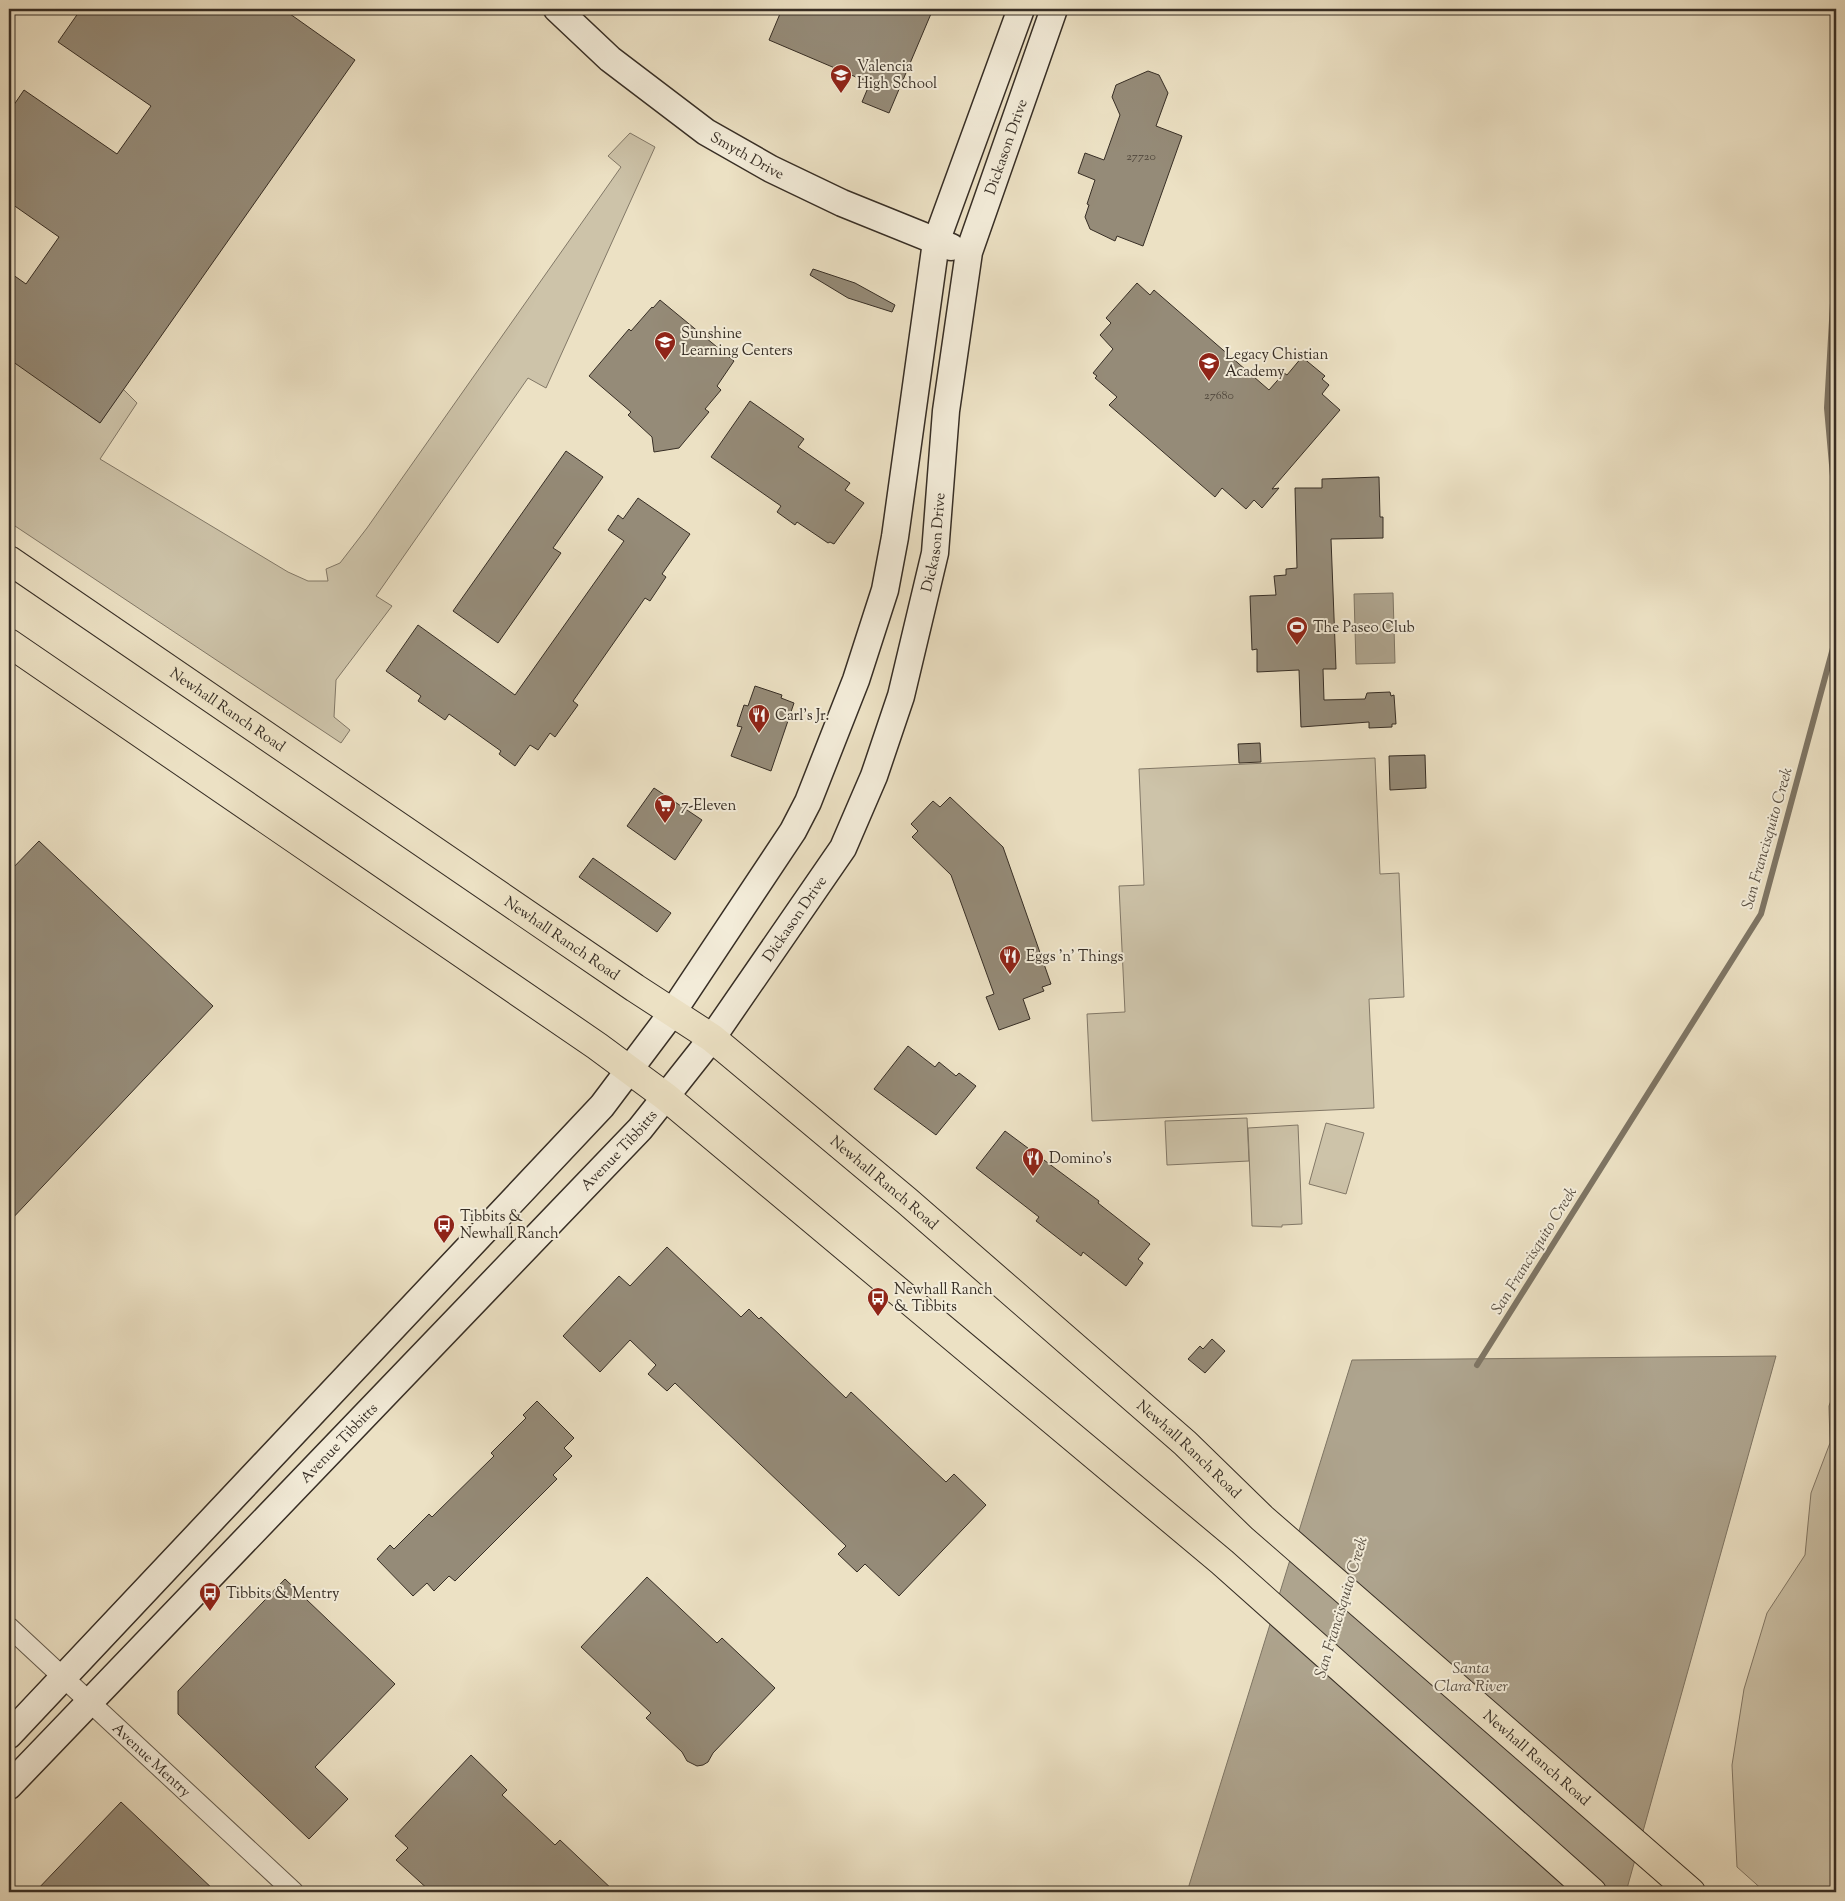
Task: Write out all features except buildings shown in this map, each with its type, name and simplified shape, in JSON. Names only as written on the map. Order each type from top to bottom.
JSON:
[{"type":"main road","name":"Newhall Ranch Road","points":[[9,560],[672,1013],[712,1038],[907,1201],[1177,1436],[1262,1518],[1691,1892]]},
{"type":"main road","points":[[9,643],[598,1046],[666,1097],[1222,1562],[1592,1892]]},
{"type":"street","name":"Smyth Drive","points":[[557,9],[610,59],[706,132],[771,169],[936,242],[969,252]]},
{"type":"street","points":[[9,1736],[602,1106],[672,1013],[793,831],[808,802],[856,680],[885,590],[895,537],[936,242],[1022,9]]},
{"type":"street","name":"Dickason Drive","points":[[666,1097],[712,1038],[843,848],[874,776],[901,696],[935,553],[946,412],[969,252],[1054,9]]},
{"type":"street","name":"Avenue Tibbitts","points":[[9,1786],[88,1701],[640,1129],[666,1097]]},
{"type":"street","name":"Avenue Mentry","points":[[9,1628],[294,1892]]},
{"type":"shaded area","points":[[630,133],[655,147],[546,388],[528,378],[376,596],[392,606],[336,680],[334,717],[350,730],[341,743],[9,522],[9,357],[100,423],[123,389],[137,403],[100,459],[288,572],[308,581],[328,581],[326,569],[340,563],[367,528],[621,167],[608,156]]},
{"type":"shaded area","points":[[1375,758],[1380,874],[1399,873],[1404,997],[1369,999],[1374,1108],[1092,1121],[1087,1014],[1125,1012],[1119,886],[1144,885],[1139,769]]},
{"type":"shaded area","points":[[1247,1118],[1249,1161],[1167,1165],[1165,1121]]},
{"type":"shaded area","points":[[1326,1123],[1364,1133],[1346,1194],[1309,1184]]},
{"type":"shaded area","points":[[1298,1125],[1302,1224],[1282,1225],[1282,1227],[1252,1226],[1248,1128]]},
{"type":"shaded area","points":[[1836,1387],[1836,1892],[1765,1892],[1737,1867],[1732,1765],[1744,1689],[1767,1613],[1805,1555],[1811,1493],[1830,1443],[1829,1406]]},
{"type":"water","points":[[1393,593],[1395,663],[1356,664],[1354,594]]},
{"type":"water","name":"Santa Clara River","points":[[1776,1356],[1626,1892],[1187,1892],[1352,1360]]},
{"type":"waterway","name":"San Francisquito Creek","points":[[1836,251],[1827,408],[1836,510]]},
{"type":"waterway","name":"San Francisquito Creek","points":[[1477,1365],[1761,914],[1836,637]]},
{"type":"place","name":"Valencia High School","points":[[841,94]]},
{"type":"place","name":"Sunshine Learning Centers","points":[[665,361]]},
{"type":"place","name":"Legacy Chistian Academy","points":[[1209,382]]},
{"type":"place","name":"The Paseo Club","points":[[1297,646]]},
{"type":"place","name":"Carl's Jr.","points":[[759,734]]},
{"type":"place","name":"7-Eleven","points":[[665,824]]},
{"type":"place","name":"Eggs 'n' Things","points":[[1010,975]]},
{"type":"place","name":"Domino's","points":[[1033,1177]]},
{"type":"place","name":"Tibbits & Newhall Ranch","points":[[444,1244]]},
{"type":"place","name":"Newhall Ranch & Tibbits","points":[[878,1317]]},
{"type":"place","name":"Tibbits & Mentry","points":[[210,1612]]}]
